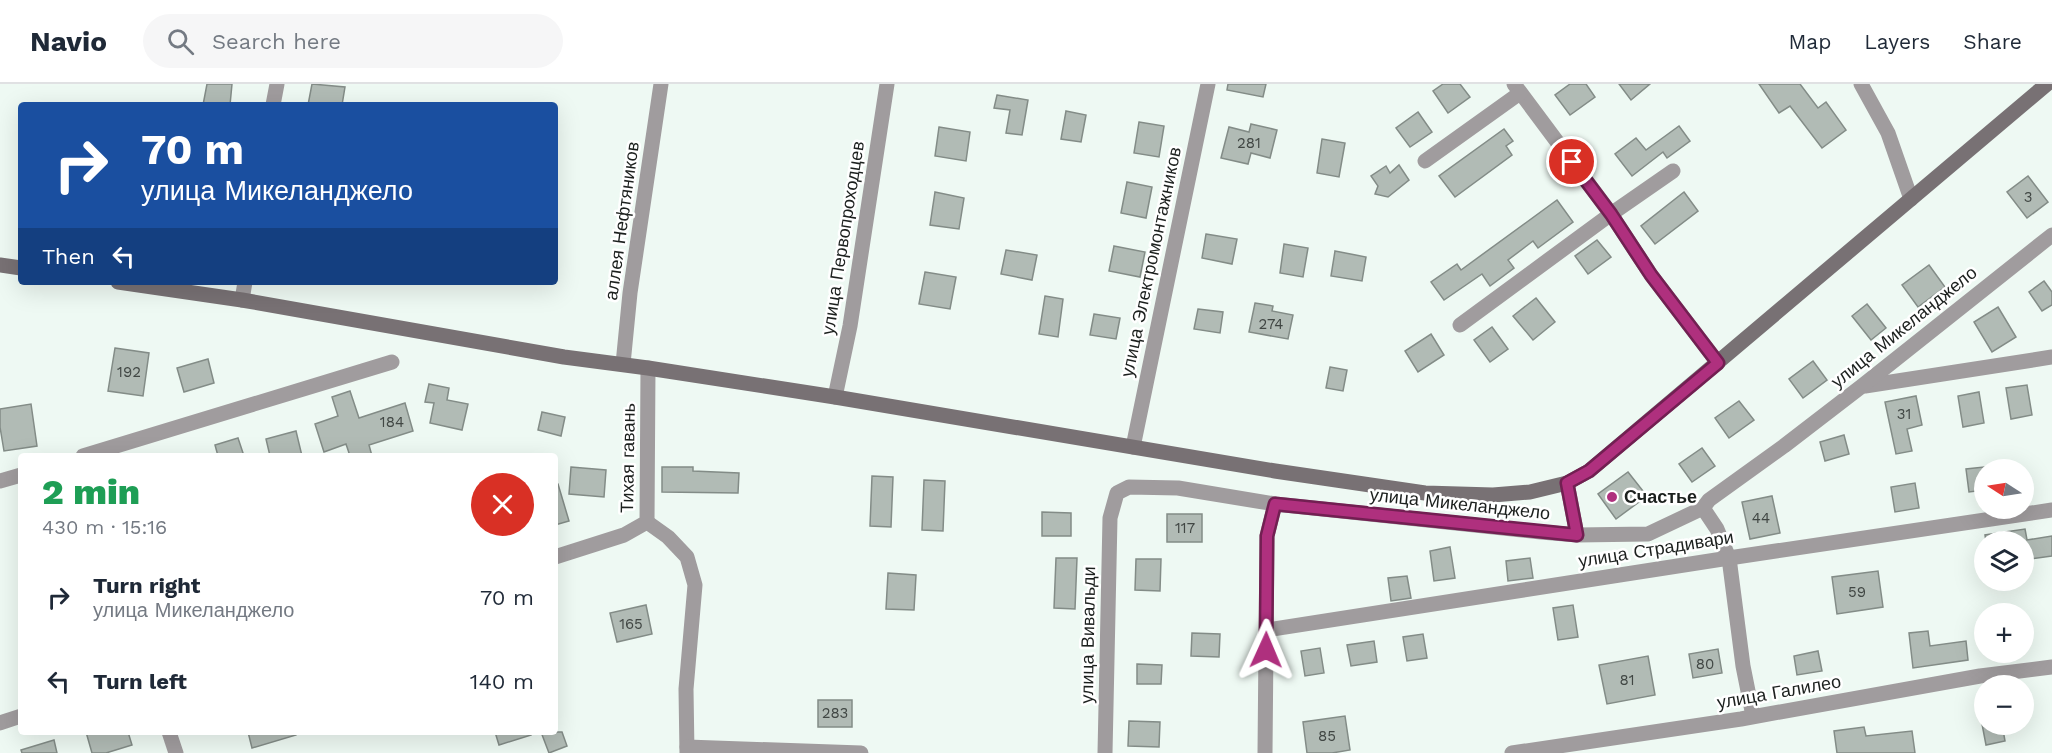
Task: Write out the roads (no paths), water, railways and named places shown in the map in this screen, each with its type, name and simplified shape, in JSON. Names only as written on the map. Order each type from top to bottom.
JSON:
[{"type":"street","points":[[274,102],[277,84]]},
{"type":"street","name":"аллея Нефтяников","points":[[623,364],[630,293],[662,84]]},
{"type":"street","name":"улица Первопроходцев","points":[[835,397],[850,326],[887,84]]},
{"type":"street","name":"улица Электромонтажников","points":[[1133,447],[1208,84]]},
{"type":"street","points":[[1861,84],[1888,133],[1911,199]]},
{"type":"street","points":[[139,285],[242,300],[564,357],[835,397],[1275,471],[1425,493],[1493,495],[1530,492],[1567,483],[1589,471],[2047,84]]},
{"type":"street","points":[[1425,161],[1517,88],[1611,214],[1651,275],[1718,363]]},
{"type":"street","points":[[1460,325],[1672,171]]},
{"type":"street","name":"улица Микеланджело","points":[[1110,518],[1117,493],[1129,487],[1178,488],[1275,504],[1577,535],[1648,534],[1670,526],[1703,508],[1709,500],[1784,447],[2052,235]]},
{"type":"street","points":[[0,265],[18,268]]},
{"type":"street","points":[[242,300],[244,285]]},
{"type":"street","points":[[1862,386],[2052,357]]},
{"type":"street","points":[[93,453],[392,362]]},
{"type":"street","name":"Тихая гавань","points":[[558,556],[624,535],[647,522],[648,368]]},
{"type":"street","points":[[0,481],[18,476]]},
{"type":"street","points":[[1567,483],[1577,535]]},
{"type":"street","points":[[1265,753],[1267,536],[1275,504]]},
{"type":"street","points":[[1703,508],[1717,529],[1729,558],[1743,666],[1753,716]]},
{"type":"street","name":"улица Страдивари","points":[[1267,630],[2052,510]]},
{"type":"street","name":"улица Вивальди","points":[[1105,753],[1110,518]]},
{"type":"street","points":[[647,522],[668,537],[687,558],[695,585],[686,689],[687,750],[861,753]]},
{"type":"street","name":"улица Галилео","points":[[1512,753],[1753,716],[1980,676],[2052,667]]},
{"type":"street","points":[[0,723],[18,717]]},
{"type":"street","points":[[170,735],[176,753]]},
{"type":"place","name":"Счастье","points":[[1612,497]]}]
